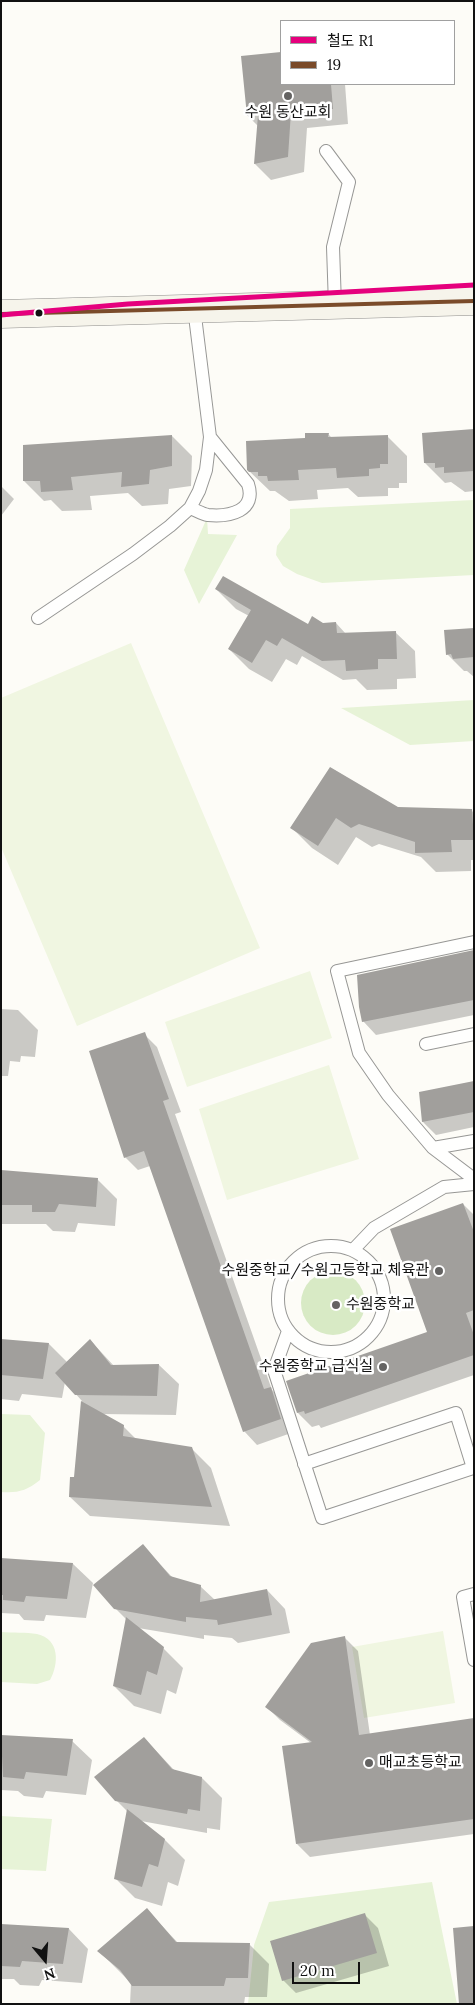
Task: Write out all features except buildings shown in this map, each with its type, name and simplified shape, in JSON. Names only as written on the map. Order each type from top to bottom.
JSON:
[{"type":"street","points":[[1,314],[474,301]]},
{"type":"lane","points":[[326,151],[349,182],[333,247],[335,305]]},
{"type":"lane","points":[[38,618],[132,554],[190,508],[199,491],[206,470],[210,437],[194,308]]},
{"type":"lane","points":[[190,508],[207,515],[224,515],[239,512],[250,499],[251,491],[248,484],[210,437]]},
{"type":"lane","points":[[474,942],[336,971],[359,1052],[388,1095],[433,1148],[474,1179]]},
{"type":"lane","points":[[426,1044],[474,1034]]},
{"type":"lane","points":[[433,1148],[474,1141]]},
{"type":"lane","points":[[353,1250],[374,1228],[444,1187],[474,1184]]},
{"type":"lane","points":[[336,1246],[353,1250],[368,1260],[379,1274],[385,1292],[384,1310],[378,1327],[366,1341],[350,1350],[333,1353],[316,1351],[300,1343],[288,1330],[280,1315],[277,1298],[280,1281],[289,1266],[302,1254],[318,1247],[336,1246]]},
{"type":"lane","points":[[288,1330],[274,1370],[304,1464],[322,1518],[473,1468],[456,1413],[304,1464]]},
{"type":"lane","points":[[474,1594],[463,1597],[474,1660]]},
{"type":"green space","points":[[474,500],[474,575],[322,583],[297,574],[283,566],[276,555],[277,546],[290,528],[290,509]]},
{"type":"green space","points":[[207,518],[208,534],[237,535],[199,604],[184,570]]},
{"type":"green space","points":[[131,643],[260,948],[77,1026],[1,847],[1,698]]},
{"type":"green space","points":[[474,700],[474,741],[410,745],[341,708]]},
{"type":"green space","points":[[310,971],[332,1038],[187,1087],[165,1022]]},
{"type":"green space","points":[[329,1065],[359,1159],[227,1200],[199,1109]]},
{"type":"green space","points":[[327,1271],[339,1271],[356,1280],[363,1291],[365,1303],[363,1315],[356,1326],[339,1335],[327,1335],[315,1330],[306,1321],[301,1309],[301,1297],[306,1285],[315,1276]]},
{"type":"green space","points":[[1,1414],[30,1415],[45,1433],[40,1480],[22,1490],[1,1492]]},
{"type":"green space","points":[[443,1631],[455,1703],[364,1718],[352,1647]]},
{"type":"green space","points":[[1,1632],[37,1634],[50,1641],[56,1653],[56,1660],[50,1680],[37,1684],[1,1682]]},
{"type":"green space","points":[[1,1816],[52,1819],[46,1871],[1,1869]]},
{"type":"green space","points":[[432,1882],[457,2004],[248,2004],[254,1945],[269,1902]]},
{"type":"rail line","name":"R1","points":[[1,315],[128,304],[474,285]]},
{"type":"transit line","name":"19","points":[[1,314],[474,301]]},
{"type":"place","name":"수원 동산교회","points":[[288,96]]},
{"type":"place","name":"수원중학교/수원고등학교 체육관","points":[[439,1271]]},
{"type":"place","name":"수원중학교","points":[[336,1305]]},
{"type":"place","name":"수원중학교 급식실","points":[[383,1367]]},
{"type":"place","name":"매교초등학교","points":[[369,1763]]}]
